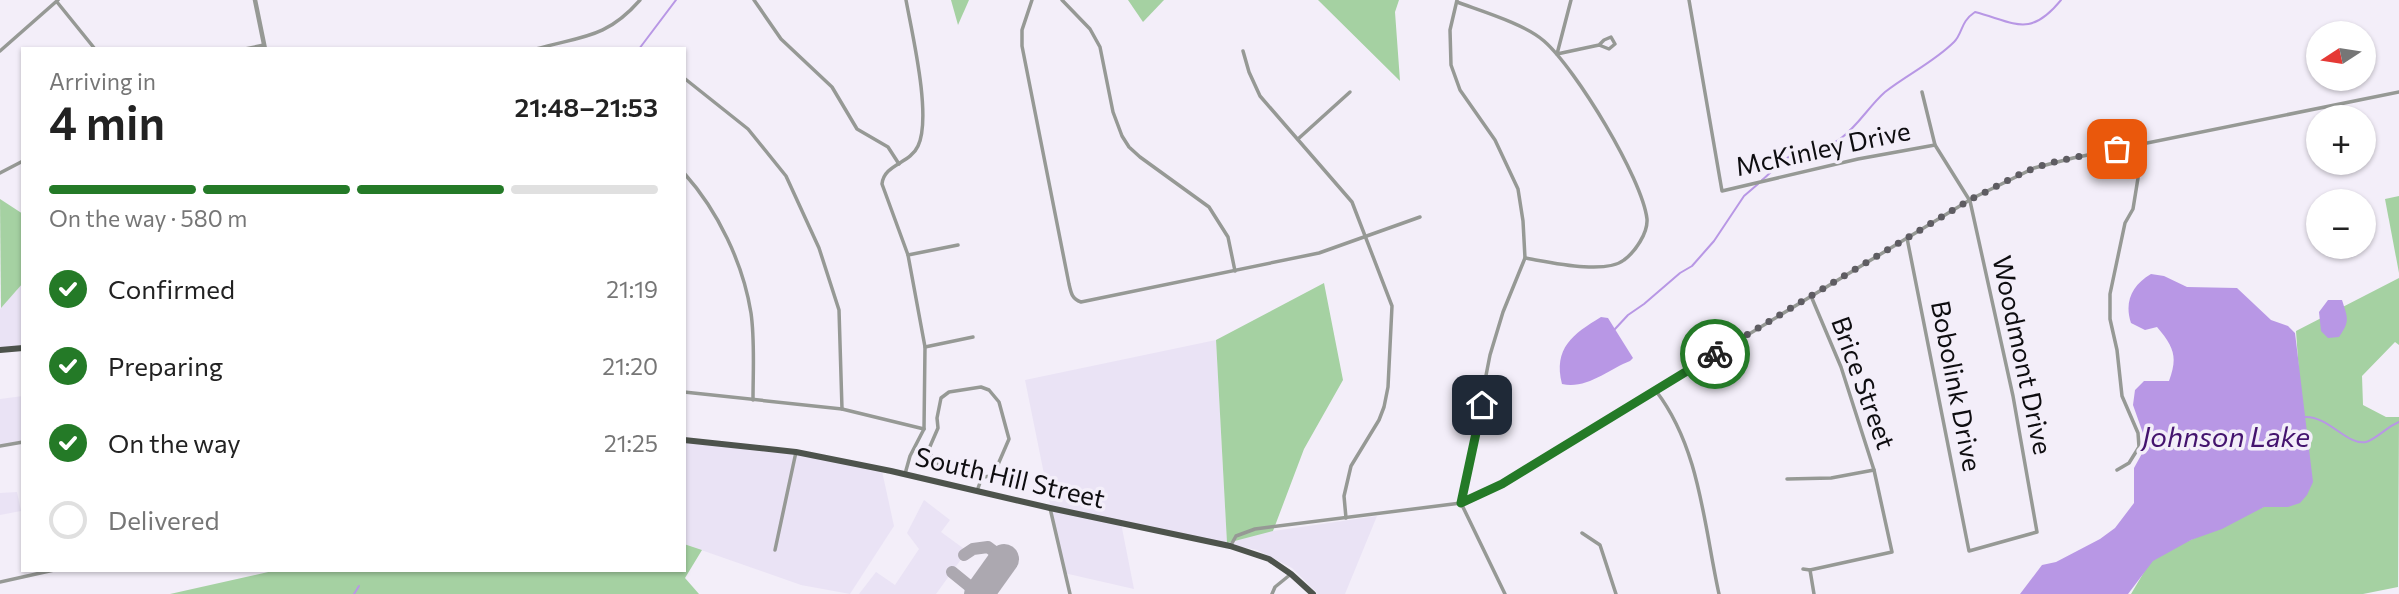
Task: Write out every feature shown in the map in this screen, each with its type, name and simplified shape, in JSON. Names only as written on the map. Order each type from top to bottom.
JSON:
[{"type":"main road","points":[[0,350],[21,348]]},
{"type":"main road","name":"South Hill Street","points":[[686,440],[796,452],[1230,546],[1269,559],[1313,594]]},
{"type":"street","points":[[255,0],[265,47]]},
{"type":"street","points":[[544,47],[600,33],[613,25],[640,0]]},
{"type":"street","points":[[754,0],[781,39],[832,87],[857,129],[883,143],[899,164]]},
{"type":"street","points":[[905,474],[910,456],[924,429],[926,347],[908,256],[882,184],[884,174],[915,153],[919,144],[922,114],[919,69],[906,0]]},
{"type":"street","points":[[1031,0],[1022,30],[1022,46],[1071,294],[1076,300],[1081,302],[1319,254],[1420,217]]},
{"type":"street","points":[[1062,0],[1095,37],[1100,47],[1113,112],[1129,147],[1209,207],[1228,237],[1235,271]]},
{"type":"street","points":[[1557,54],[1571,0]]},
{"type":"street","name":"McKinley Drive","points":[[1689,0],[1722,191],[1858,159],[1935,145],[1970,201]]},
{"type":"street","points":[[0,51],[57,1],[93,47]]},
{"type":"street","points":[[1505,594],[1461,503],[1490,355],[1503,312],[1525,258],[1523,221],[1518,189],[1495,140],[1460,90],[1451,65],[1450,30],[1457,1],[1542,38],[1557,54],[1581,85],[1613,139],[1636,184],[1647,221],[1639,244],[1623,261],[1587,268],[1525,258]]},
{"type":"street","points":[[1557,54],[1599,45]]},
{"type":"street","points":[[1244,51],[1255,87],[1352,202],[1392,306],[1391,350],[1384,407],[1379,420],[1350,466],[1344,496],[1346,517]]},
{"type":"street","points":[[686,80],[748,129],[786,176],[818,248],[839,310],[842,409]]},
{"type":"street","points":[[1298,139],[1350,92]]},
{"type":"street","points":[[1922,92],[1935,145]]},
{"type":"street","points":[[1230,546],[1236,536],[1255,529],[1461,503],[1502,484],[1907,238],[2011,178],[2036,167],[2399,92]]},
{"type":"street","points":[[2117,470],[2129,463],[2139,447],[2138,433],[2122,396],[2117,350],[2110,319],[2110,294],[2125,223],[2133,209],[2138,177],[2136,146]]},
{"type":"street","points":[[0,173],[21,161]]},
{"type":"street","points":[[686,176],[717,218],[735,257],[750,312],[753,400]]},
{"type":"street","name":"Woodmont Drive","points":[[1967,541],[1969,551],[2037,532],[2013,396],[1970,201]]},
{"type":"street","name":"Bobolink Drive","points":[[1907,238],[1967,541]]},
{"type":"street","points":[[908,256],[958,246]]},
{"type":"street","name":"Brice Street","points":[[1810,570],[1892,552],[1878,482],[1841,367],[1811,296]]},
{"type":"street","points":[[926,347],[973,337]]},
{"type":"street","points":[[981,387],[989,390],[999,402],[1009,439],[993,476],[982,477],[939,465],[928,451],[938,428],[936,418],[941,398],[950,392],[981,387]]},
{"type":"street","points":[[1655,391],[1666,405],[1682,437],[1695,476],[1719,594]]},
{"type":"street","points":[[686,392],[842,409],[924,429]]},
{"type":"street","points":[[0,446],[21,442]]},
{"type":"street","points":[[775,550],[796,452]]},
{"type":"street","points":[[1787,479],[1831,478],[1874,470]]},
{"type":"street","points":[[977,491],[982,477]]},
{"type":"street","points":[[1050,508],[1070,594]]},
{"type":"street","points":[[1582,533],[1601,545],[1616,594]]},
{"type":"street","points":[[1803,569],[1810,570],[1814,594]]},
{"type":"street","points":[[0,582],[45,572]]},
{"type":"street","points":[[1272,594],[1275,587],[1291,574]]},
{"type":"shaded area","points":[[21,285],[21,348],[0,349],[0,309]]},
{"type":"shaded area","points":[[1216,340],[1227,543],[1259,533],[1377,516],[1345,594],[1318,594],[1292,568],[1257,550],[1121,523],[1134,589],[1064,573],[1025,380]]},
{"type":"shaded area","points":[[21,396],[21,442],[0,446],[0,399]]},
{"type":"shaded area","points":[[686,442],[789,453],[882,471],[894,526],[850,594],[801,585],[686,545]]},
{"type":"shaded area","points":[[17,492],[21,511],[0,515],[0,493]]},
{"type":"shaded area","points":[[924,500],[950,520],[941,532],[967,551],[936,594],[859,594],[876,572],[895,585],[919,549],[907,533]]},
{"type":"green space","points":[[951,0],[969,0],[958,25]]},
{"type":"green space","points":[[1128,0],[1164,0],[1143,22]]},
{"type":"green space","points":[[1318,0],[1399,0],[1395,12],[1400,81]]},
{"type":"green space","points":[[2399,196],[2399,273],[2385,199]]},
{"type":"green space","points":[[0,199],[21,213],[21,285],[1,308]]},
{"type":"green space","points":[[2399,278],[2399,345],[2395,342],[2362,376],[2363,405],[2386,417],[2399,417],[2398,587],[2363,594],[2131,594],[2153,557],[2307,487],[2296,331]]},
{"type":"green space","points":[[1324,283],[1343,380],[1304,449],[1273,531],[1227,543],[1216,340]]},
{"type":"green space","points":[[686,545],[702,550],[685,578],[699,594],[170,594],[268,572],[686,572]]},
{"type":"water","name":"Johnson Lake","points":[[2151,274],[2164,276],[2187,287],[2237,288],[2271,320],[2288,326],[2295,333],[2313,482],[2300,503],[2288,507],[2264,507],[2222,529],[2191,540],[2153,561],[2128,594],[2020,594],[2042,565],[2056,562],[2100,539],[2115,528],[2134,503],[2134,468],[2145,448],[2145,439],[2133,405],[2135,390],[2144,381],[2169,381],[2174,359],[2171,347],[2157,327],[2145,330],[2131,323],[2131,295],[2139,283]]},
{"type":"water","points":[[2328,300],[2342,300],[2346,312],[2347,320],[2339,337],[2328,338],[2321,331],[2319,312]]},
{"type":"water","points":[[1601,317],[1608,318],[1633,358],[1589,381],[1562,384],[1560,361],[1563,351],[1574,336]]},
{"type":"waterway","points":[[641,47],[676,0]]},
{"type":"waterway","points":[[1762,180],[1794,154],[1826,146],[1840,139],[1885,92],[1954,42],[1975,12],[2012,23],[2031,23],[2050,12],[2061,0]]},
{"type":"waterway","points":[[1615,329],[1628,315],[1692,266],[1714,241],[1744,196],[1758,184]]},
{"type":"waterway","points":[[2305,417],[2322,421],[2359,442],[2370,441],[2399,422]]},
{"type":"waterway","points":[[354,594],[359,586]]},
{"type":"taxiway","points":[[964,555],[973,549],[988,547],[1004,559]]},
{"type":"taxiway","points":[[952,572],[979,594]]},
{"type":"runway","points":[[979,594],[1004,559]]},
{"type":"way so far","points":[[1715,354],[2009,179],[2036,167],[2117,149]]},
{"type":"route","points":[[1482,405],[1461,503],[1502,484],[1715,354]]}]
